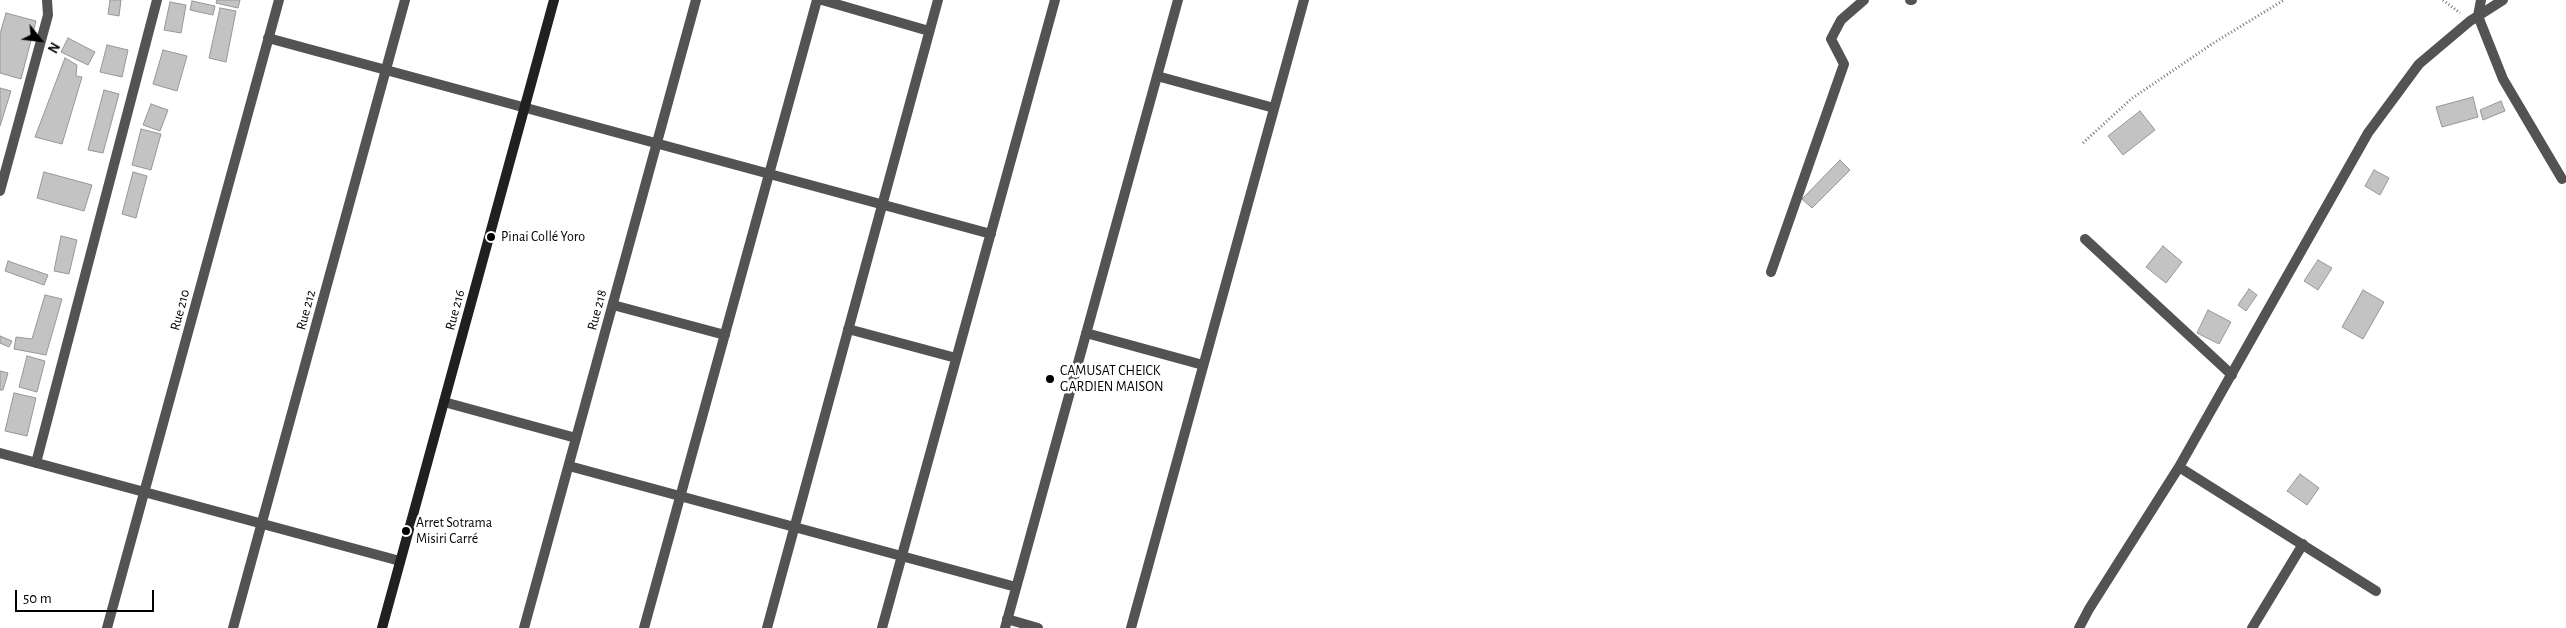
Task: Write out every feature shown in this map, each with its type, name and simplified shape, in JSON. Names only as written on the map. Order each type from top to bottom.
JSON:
[{"type":"street","points":[[0,191],[48,15],[47,0]]},
{"type":"street","points":[[36,463],[157,0]]},
{"type":"street","name":"Rue 210","points":[[107,628],[279,0]]},
{"type":"street","name":"Rue 212","points":[[233,628],[405,0]]},
{"type":"street","name":"Rue 216","points":[[382,628],[554,0]]},
{"type":"street","name":"Rue 218","points":[[524,628],[696,0]]},
{"type":"street","points":[[644,628],[817,0]]},
{"type":"street","points":[[822,0],[930,31]]},
{"type":"street","points":[[767,628],[938,0]]},
{"type":"street","points":[[882,628],[1055,0]]},
{"type":"street","points":[[1038,628],[1006,624],[1178,0]]},
{"type":"street","points":[[1130,628],[1304,0]]},
{"type":"street","points":[[1771,272],[1844,64],[1831,39],[1841,20],[1864,0]]},
{"type":"street","points":[[2480,0],[2474,18],[2504,79],[2562,179]]},
{"type":"street","points":[[2079,628],[2089,609],[2179,467],[2368,132],[2419,64],[2474,18],[2503,0]]},
{"type":"street","points":[[268,38],[991,234]]},
{"type":"street","points":[[1157,76],[1274,108]]},
{"type":"street","points":[[2085,239],[2232,375]]},
{"type":"street","points":[[613,305],[725,336]]},
{"type":"street","points":[[848,329],[956,358]]},
{"type":"street","points":[[1086,333],[1203,365]]},
{"type":"street","points":[[444,402],[576,438]]},
{"type":"street","points":[[0,453],[400,562]]},
{"type":"street","points":[[569,466],[1016,587]]},
{"type":"street","points":[[2179,467],[2376,591]]},
{"type":"street","points":[[2252,628],[2303,544]]},
{"type":"path","points":[[2083,143],[2131,99],[2223,37],[2284,0]]},
{"type":"path","points":[[2443,0],[2474,18]]},
{"type":"building","points":[[110,0],[121,0],[119,16],[108,14]]},
{"type":"building","points":[[217,0],[240,0],[238,8],[216,3]]},
{"type":"building","points":[[192,1],[215,6],[213,15],[190,10]]},
{"type":"building","points":[[170,2],[186,5],[181,33],[164,30]]},
{"type":"building","points":[[220,8],[236,11],[226,62],[209,58]]},
{"type":"building","points":[[6,13],[36,21],[21,79],[0,73],[0,34]]},
{"type":"building","points":[[68,38],[95,52],[88,65],[61,52]]},
{"type":"building","points":[[107,45],[128,50],[122,77],[100,72]]},
{"type":"building","points":[[163,50],[187,56],[177,91],[153,84]]},
{"type":"building","points":[[65,58],[77,65],[76,76],[82,77],[62,144],[35,137]]},
{"type":"building","points":[[0,88],[11,91],[0,126]]},
{"type":"building","points":[[104,90],[119,94],[103,153],[88,150]]},
{"type":"building","points":[[2473,97],[2478,117],[2442,127],[2436,107]]},
{"type":"building","points":[[2501,101],[2505,111],[2483,120],[2480,110]]},
{"type":"building","points":[[151,104],[168,110],[160,131],[143,125]]},
{"type":"building","points":[[2140,111],[2155,130],[2123,155],[2108,136]]},
{"type":"building","points":[[141,129],[161,134],[151,170],[132,165]]},
{"type":"building","points":[[1840,160],[1850,170],[1812,208],[1802,199]]},
{"type":"building","points":[[2374,170],[2389,178],[2380,195],[2365,186]]},
{"type":"building","points":[[44,172],[92,185],[84,211],[37,198]]},
{"type":"building","points":[[133,172],[147,176],[136,218],[122,214]]},
{"type":"building","points":[[61,236],[77,240],[69,274],[54,271]]},
{"type":"building","points":[[2163,246],[2182,262],[2166,283],[2146,267]]},
{"type":"building","points":[[2318,260],[2332,268],[2318,290],[2304,281]]},
{"type":"building","points":[[8,261],[48,275],[44,285],[5,271]]},
{"type":"building","points":[[2249,289],[2257,295],[2246,311],[2238,305]]},
{"type":"building","points":[[2363,290],[2384,302],[2363,339],[2342,327]]},
{"type":"building","points":[[45,295],[62,299],[46,355],[14,349],[16,337],[32,339]]},
{"type":"building","points":[[2208,310],[2231,322],[2219,344],[2197,333]]},
{"type":"building","points":[[0,336],[12,341],[9,347],[0,343]]},
{"type":"building","points":[[27,356],[45,361],[37,392],[19,387]]},
{"type":"building","points":[[0,371],[8,373],[3,390],[0,390]]},
{"type":"building","points":[[14,393],[36,398],[27,436],[5,431]]},
{"type":"building","points":[[2300,474],[2319,488],[2307,505],[2287,491]]},
{"type":"place","name":"Pinai Collé Yoro","points":[[491,237]]},
{"type":"place","name":"CAMUSAT CHEICK GARDIEN MAISON","points":[[1050,379]]},
{"type":"place","name":"Arret Sotrama Misiri Carré","points":[[406,531]]}]
